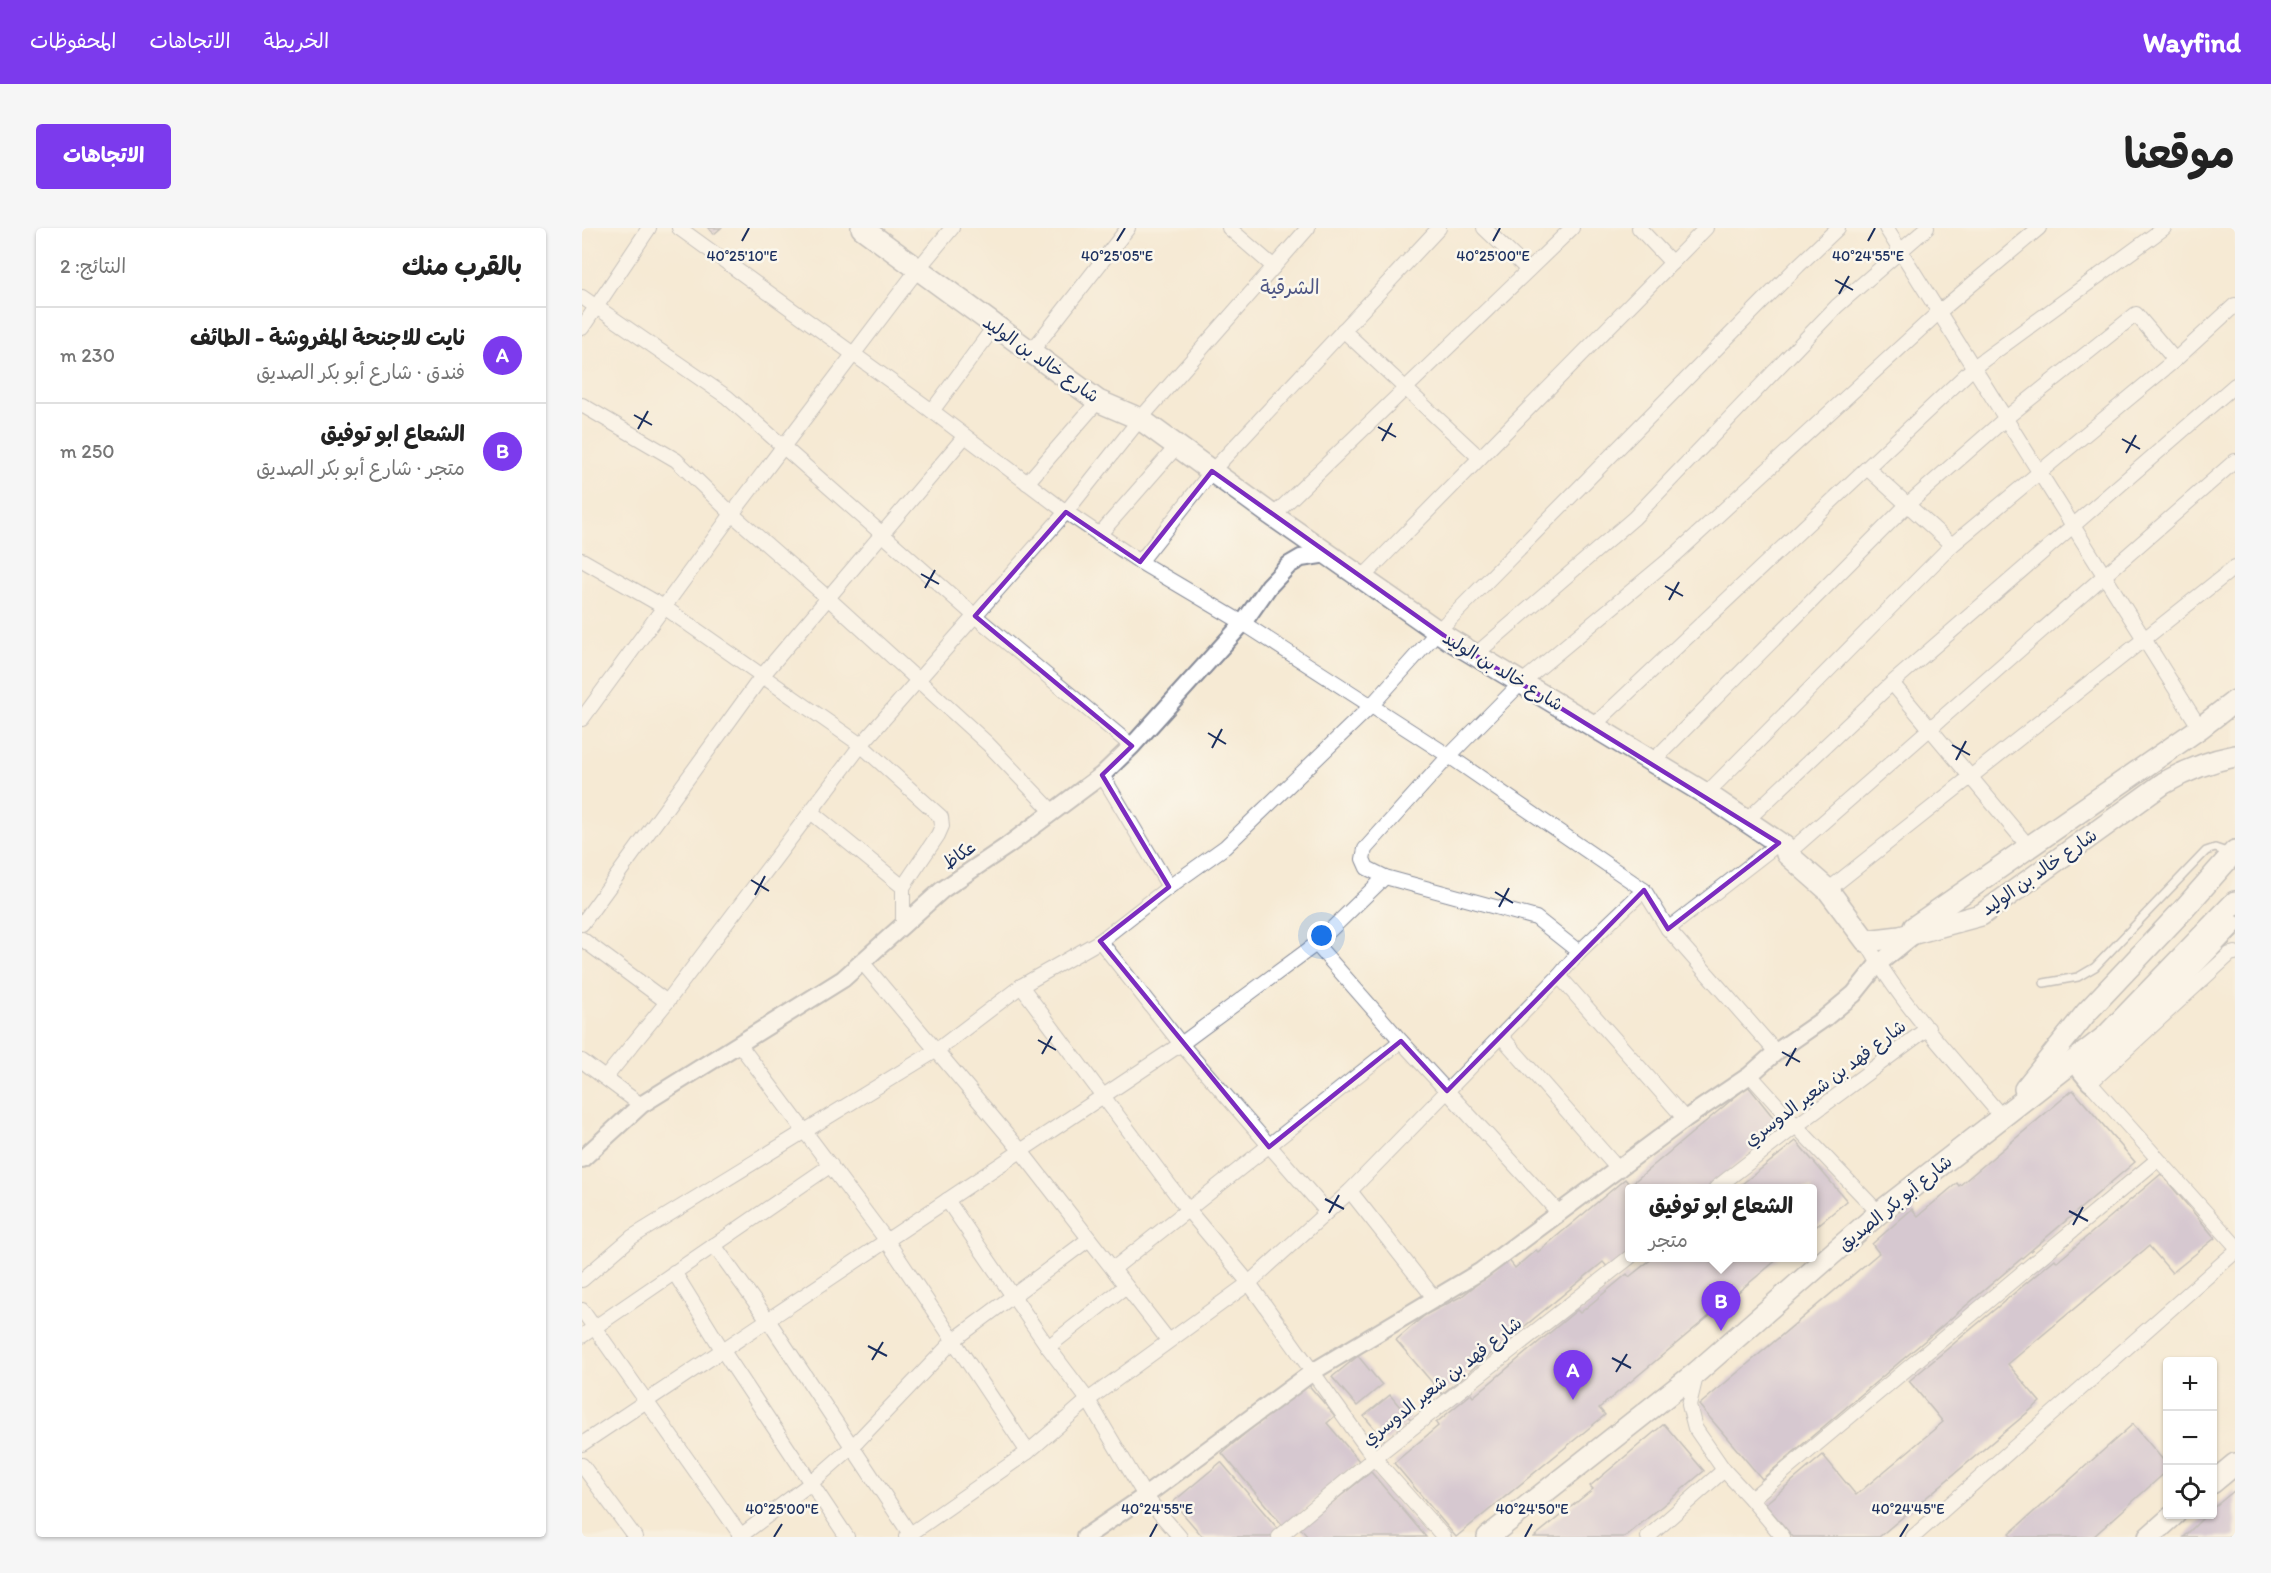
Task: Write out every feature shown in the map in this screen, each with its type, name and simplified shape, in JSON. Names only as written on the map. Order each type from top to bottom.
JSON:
[{"type":"main road","name":"شارع خالد بن الوليد","points":[[862,228],[994,327],[1098,401],[1140,419],[1273,516],[1438,631],[1706,794],[1746,821],[1783,848],[1828,890],[1866,941],[1909,935],[1981,915],[2164,783],[2188,769],[2235,756]]},
{"type":"main road","points":[[1909,935],[2235,701]]},
{"type":"main road","points":[[2002,1117],[2086,1013],[2234,852]]},
{"type":"main road","name":"شارع أبو بكر الصديق","points":[[1488,1537],[1697,1372],[1880,1214],[2106,1036],[2235,902]]},
{"type":"main road","points":[[2217,1479],[2235,1464]]},
{"type":"main road","points":[[2152,1536],[2171,1519]]},
{"type":"street","points":[[582,327],[649,228]]},
{"type":"street","points":[[678,228],[1099,535],[1243,623],[1370,708],[1449,756],[1644,890],[1668,929],[1776,1052]]},
{"type":"street","points":[[582,719],[732,514],[918,269],[952,228]]},
{"type":"street","points":[[1031,352],[1128,228]]},
{"type":"street","points":[[1229,228],[1274,267]]},
{"type":"street","points":[[606,1077],[667,1002],[861,745],[1066,512],[1140,419],[1308,228]]},
{"type":"street","points":[[1140,562],[1212,471],[1438,228]]},
{"type":"street","points":[[1484,228],[1528,270]]},
{"type":"street","points":[[1273,516],[1572,228]]},
{"type":"street","points":[[1639,228],[1672,262]]},
{"type":"street","points":[[1362,578],[1706,228]]},
{"type":"street","points":[[582,1280],[632,1237],[937,1050],[1021,986],[1100,941],[1168,887],[1225,847],[1370,708],[1438,631],[1797,266],[1838,228]]},
{"type":"street","points":[[1886,228],[2145,637],[2200,728]]},
{"type":"street","points":[[1475,655],[1634,518],[1838,306],[1927,228]]},
{"type":"street","points":[[1579,952],[1536,918],[1385,877],[1367,868],[1362,859],[1365,849],[1449,756],[1521,683],[1676,554],[1939,312],[2039,228]]},
{"type":"street","points":[[1593,726],[1974,367],[2164,228]]},
{"type":"street","points":[[582,297],[727,397],[975,616],[1132,746]]},
{"type":"street","points":[[1706,794],[1952,545],[2175,360],[2235,305]]},
{"type":"street","points":[[1653,762],[1907,505],[2007,418],[2136,314],[2175,360]]},
{"type":"street","points":[[932,411],[994,327]]},
{"type":"street","points":[[1343,330],[1480,458]]},
{"type":"street","points":[[1746,821],[1892,683],[2235,385]]},
{"type":"street","points":[[1026,483],[1098,401]]},
{"type":"street","points":[[582,405],[676,460],[732,514],[829,598],[988,744],[1052,811]]},
{"type":"street","points":[[582,924],[762,676],[965,436]]},
{"type":"street","points":[[1099,535],[1177,446]]},
{"type":"street","points":[[1668,929],[1783,848],[1930,728],[2235,461]]},
{"type":"street","points":[[1867,468],[1952,545]]},
{"type":"street","name":"عكاظ","points":[[582,1159],[641,1105],[843,979],[942,890],[1007,846],[1102,775],[1132,746],[1243,623],[1269,586],[1289,566],[1307,557],[1328,554]]},
{"type":"street","points":[[582,560],[664,607],[861,745],[941,817],[942,826],[938,835],[903,887],[903,925]]},
{"type":"street","points":[[1828,890],[2235,567]]},
{"type":"street","points":[[1892,683],[2029,847]]},
{"type":"street","points":[[1102,775],[1168,887]]},
{"type":"street","points":[[811,812],[903,887]]},
{"type":"street","points":[[582,1444],[1181,1044],[1316,944],[1385,877]]},
{"type":"street","points":[[714,1245],[768,1320],[909,1536],[1028,1452],[1088,1400],[1249,1283],[1350,1191],[1502,1036],[1579,952],[1644,890]]},
{"type":"street","points":[[2235,924],[2152,1011],[2080,1072],[2235,1245]]},
{"type":"street","points":[[1085,1537],[1145,1496],[1314,1371],[1481,1271],[1685,1119],[1750,1075],[1776,1052],[1847,1000],[1878,964],[1909,935]]},
{"type":"street","points":[[582,939],[667,1002]]},
{"type":"street","points":[[1100,941],[1181,1044],[1327,1212]]},
{"type":"street","points":[[1866,941],[1878,964],[2002,1117]]},
{"type":"street","points":[[1316,944],[1401,1041],[1559,1213]]},
{"type":"street","points":[[2090,1083],[2230,954],[2235,952]]},
{"type":"street","points":[[862,962],[1021,1151],[1168,1340]]},
{"type":"street","points":[[1559,976],[1685,1119]]},
{"type":"street","points":[[1021,986],[1188,1210],[1249,1283],[1374,1458],[1444,1537]]},
{"type":"street","name":"شارع فهد بن شعير الدوسري","points":[[1721,1184],[1928,1028]]},
{"type":"street","points":[[1502,1036],[1619,1170]]},
{"type":"street","points":[[1113,1269],[1401,1041]]},
{"type":"street","points":[[739,1044],[887,1240],[1028,1452]]},
{"type":"street","points":[[582,1061],[641,1105]]},
{"type":"street","points":[[1750,1075],[1880,1214]]},
{"type":"street","points":[[1751,1498],[2157,1160]]},
{"type":"street","points":[[582,1336],[831,1165]]},
{"type":"street","points":[[1350,1191],[1435,1299]]},
{"type":"street","points":[[947,1200],[1048,1347],[1088,1400],[1145,1496],[1180,1537]]},
{"type":"street","points":[[582,1310],[741,1537],[812,1483],[852,1448],[954,1340],[1089,1239]]},
{"type":"street","points":[[1913,1537],[2235,1252]]},
{"type":"street","name":"شارع فهد بن شعير الدوسري","points":[[1279,1537],[1374,1458],[1625,1260]]},
{"type":"street","points":[[674,1272],[723,1351],[847,1537]]},
{"type":"street","points":[[1048,1347],[1126,1286]]},
{"type":"street","points":[[1697,1372],[1689,1405],[1695,1428],[1724,1470],[1783,1537]]},
{"type":"street","points":[[582,1465],[635,1537]]},
{"type":"street","points":[[1648,1537],[1724,1470]]},
{"type":"lane","points":[[2044,983],[2078,977],[2095,967],[2206,851],[2215,848],[2234,852]]},
{"type":"highlighted area","points":[[1212,471],[1449,639],[1779,843],[1668,929],[1644,890],[1447,1091],[1401,1041],[1269,1147],[1100,941],[1169,887],[1102,775],[1132,746],[975,616],[1066,512],[1140,562]]},
{"type":"building","points":[[708,228],[721,228],[714,234]]},
{"type":"building","points":[[1748,1086],[1781,1127],[1713,1184],[1631,1184]]},
{"type":"building","points":[[2073,1090],[2135,1162],[1762,1479],[1699,1405],[1879,1253],[1872,1244],[1912,1209],[1918,1216],[1957,1183],[1959,1186]]},
{"type":"building","points":[[1796,1141],[1847,1201],[1817,1226],[1817,1184],[1742,1184]]},
{"type":"building","points":[[2161,1174],[2215,1238],[2172,1273],[2149,1246],[2008,1364],[2040,1402],[1879,1537],[1793,1537],[1765,1504],[1823,1455],[1856,1495],[1943,1422],[1909,1381],[2055,1259],[2057,1262]]},
{"type":"building","points":[[1625,1179],[1629,1184],[1625,1184],[1625,1258],[1610,1270],[1603,1262],[1442,1394],[1396,1340],[1425,1315],[1462,1296],[1508,1259],[1515,1268],[1536,1250],[1538,1252]]},
{"type":"building","points":[[1648,1262],[1774,1262],[1599,1408],[1605,1415],[1456,1537],[1394,1463],[1438,1426],[1436,1423],[1471,1394],[1473,1397],[1577,1310],[1580,1313],[1627,1274],[1629,1277]]},
{"type":"building","points":[[1358,1356],[1382,1385],[1357,1406],[1332,1377]]},
{"type":"building","points":[[1306,1382],[1335,1416],[1327,1423],[1359,1461],[1284,1527],[1222,1453]]},
{"type":"building","points":[[1390,1395],[1411,1420],[1386,1442],[1364,1416]]},
{"type":"building","points":[[1664,1424],[1704,1471],[1625,1537],[1534,1537],[1593,1489],[1590,1486]]},
{"type":"building","points":[[2133,1424],[2163,1460],[2163,1474],[2093,1537],[2012,1537],[2009,1534]]},
{"type":"building","points":[[1221,1462],[1279,1530],[1270,1537],[1203,1537],[1173,1502]]},
{"type":"building","points":[[1371,1472],[1426,1537],[1308,1537],[1300,1528]]},
{"type":"building","points":[[2235,1490],[2235,1537],[2184,1537],[2202,1519],[2217,1519],[2217,1505]]},
{"type":"place","name":"الشعاع ابو توفيق","points":[[1721,1331]]},
{"type":"place","name":"نايت للاجنحة المفروشة - الطائف","points":[[1573,1400]]},
{"type":"district","name":"الشرقية","points":[[1290,287]]}]
